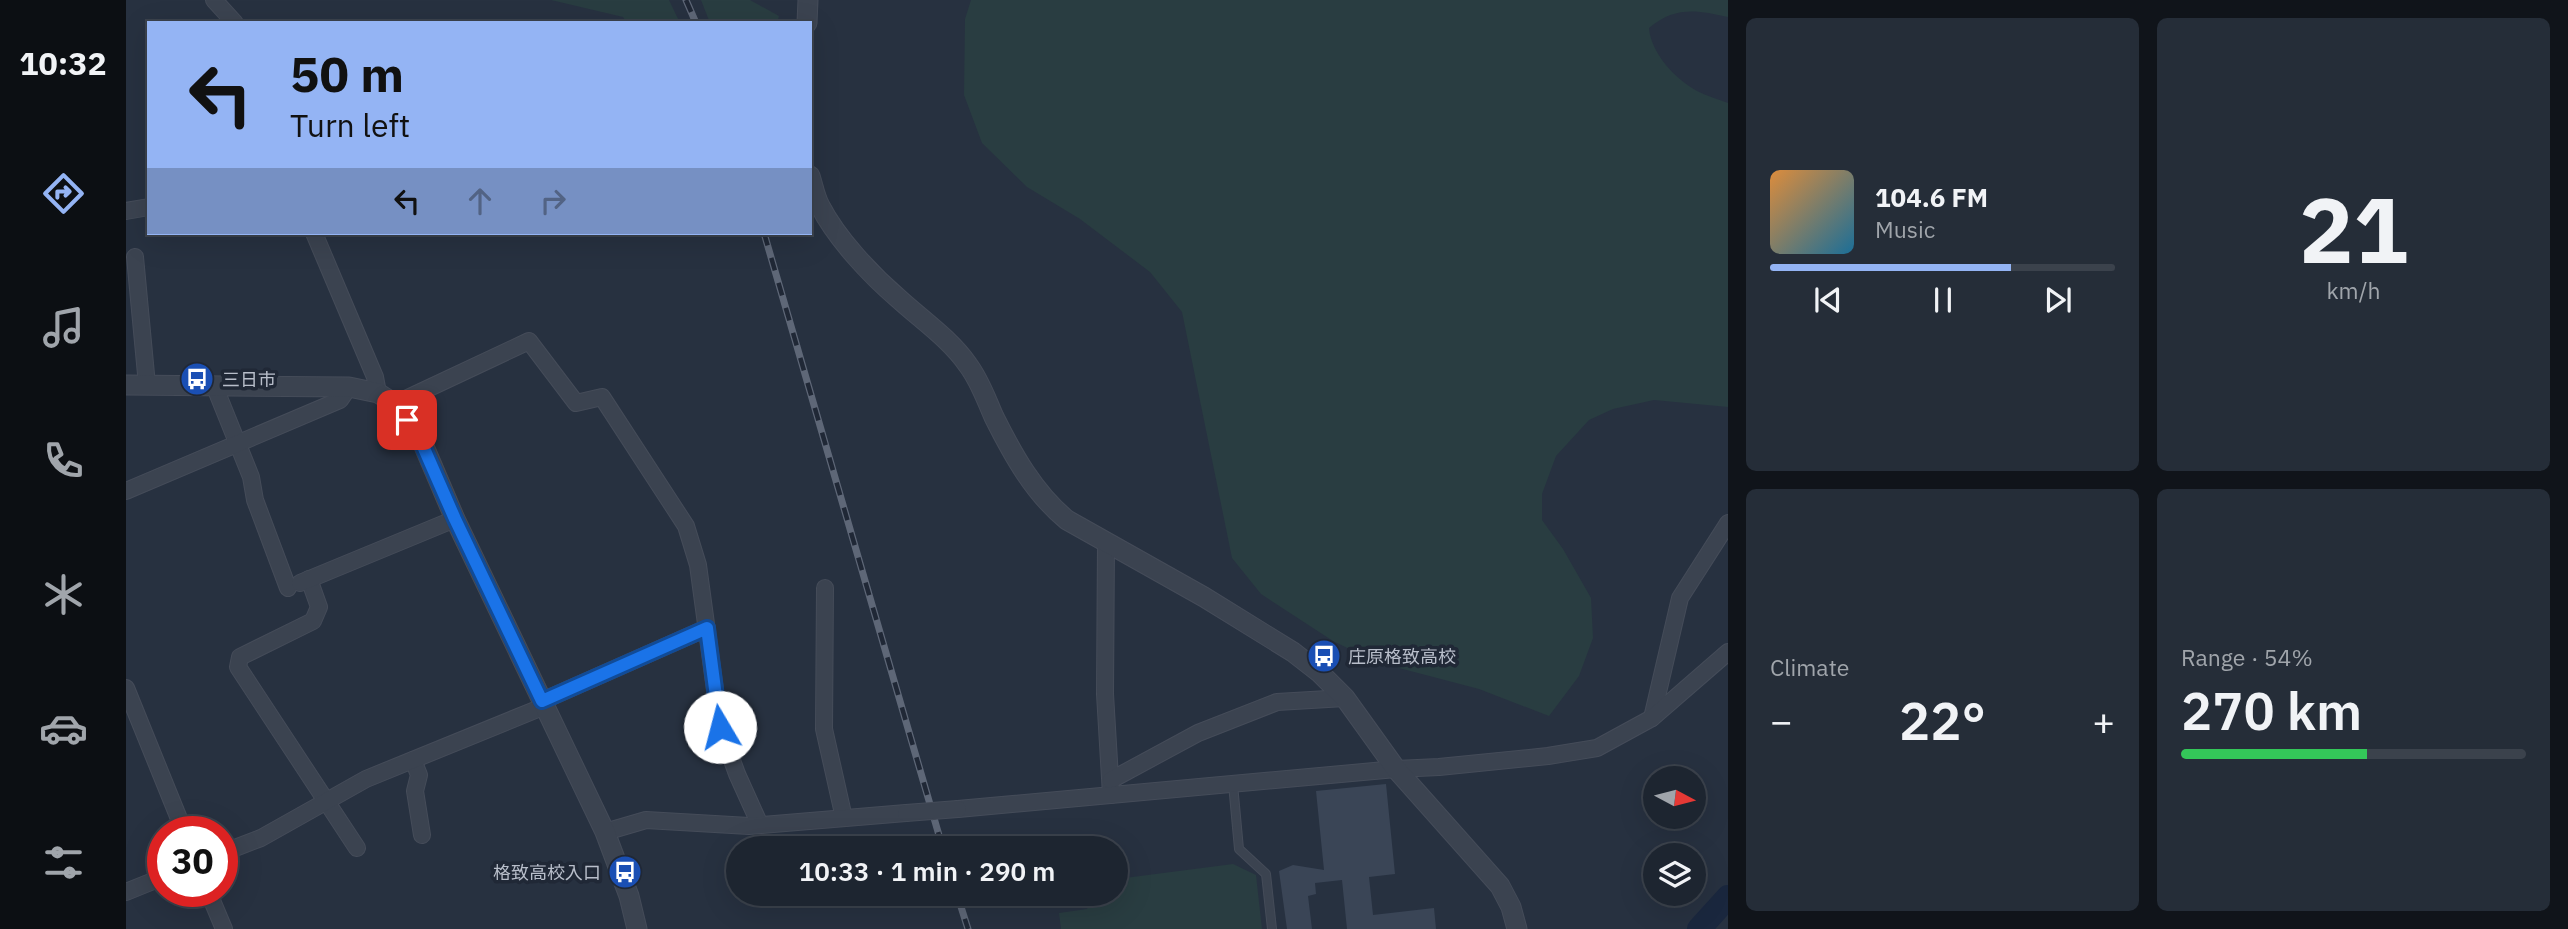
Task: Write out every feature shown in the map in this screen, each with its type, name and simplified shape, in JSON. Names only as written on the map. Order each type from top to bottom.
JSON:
[{"type":"street","points":[[214,0],[233,21]]},
{"type":"street","points":[[807,21],[808,0]]},
{"type":"street","points":[[812,188],[815,207],[870,272],[930,324],[967,363],[985,391],[993,415],[1031,483],[1047,504],[1067,520],[1204,597],[1293,652],[1320,673],[1345,698],[1396,769],[1500,886],[1511,907],[1517,929]]},
{"type":"street","points":[[126,211],[147,207]]},
{"type":"street","points":[[314,235],[375,377],[378,393]]},
{"type":"street","points":[[135,257],[147,385]]},
{"type":"street","points":[[395,404],[529,341],[576,403],[602,397],[686,526],[698,565],[720,727],[760,825]]},
{"type":"street","points":[[126,385],[349,387],[378,393],[395,404],[419,437],[455,519],[605,832],[629,896],[637,929]]},
{"type":"street","points":[[214,385],[251,477],[255,500],[283,590],[455,519]]},
{"type":"street","points":[[126,491],[340,400],[349,387]]},
{"type":"street","points":[[1652,718],[1680,598],[1728,523]]},
{"type":"street","points":[[1106,542],[1105,694],[1111,787]]},
{"type":"street","points":[[309,579],[319,607],[313,621],[240,657],[238,667],[357,848]]},
{"type":"street","points":[[825,588],[824,729],[844,818]]},
{"type":"street","points":[[238,847],[261,838],[366,779],[544,704],[707,628]]},
{"type":"street","points":[[605,832],[646,820],[760,825],[958,809],[1111,787],[1233,784],[1548,757],[1597,748],[1652,718],[1728,652]]},
{"type":"street","points":[[126,688],[178,816]]},
{"type":"street","points":[[1111,787],[1198,733],[1277,702],[1345,698]]},
{"type":"street","points":[[413,760],[419,775],[415,791],[422,835]]},
{"type":"street","points":[[126,892],[147,883]]},
{"type":"street","points":[[215,907],[224,929]]},
{"type":"lane","points":[[1233,784],[1239,849],[1266,874],[1272,929]]},
{"type":"green space","points":[[551,0],[669,0],[679,21],[626,21],[623,17]]},
{"type":"green space","points":[[701,0],[750,0],[779,16],[778,21],[709,21]]},
{"type":"green space","points":[[971,0],[1728,0],[1728,17],[1696,12],[1677,13],[1649,28],[1659,56],[1680,80],[1697,91],[1728,103],[1728,407],[1654,400],[1613,409],[1589,420],[1556,456],[1542,494],[1542,520],[1563,549],[1591,598],[1593,638],[1579,676],[1549,716],[1479,689],[1376,662],[1333,641],[1261,594],[1232,558],[1182,312],[1150,272],[1080,219],[1027,187],[982,143],[964,95],[965,19]]},
{"type":"green space","points":[[1233,864],[1256,875],[1262,929],[1061,929],[1059,913],[1087,909],[1089,906],[1128,906],[1128,878]]},
{"type":"building","points":[[1386,784],[1395,874],[1369,877],[1373,915],[1434,908],[1436,929],[1347,929],[1342,880],[1315,883],[1316,894],[1308,896],[1312,929],[1287,929],[1279,871],[1293,865],[1324,870],[1316,791]]},
{"type":"waterway","points":[[1699,929],[1728,897]]},
{"type":"railway","points":[[686,0],[695,21]]},
{"type":"railway","points":[[765,235],[939,836]]},
{"type":"railway","points":[[961,906],[968,929]]},
{"type":"place","name":"三日市","points":[[197,379]]},
{"type":"place","name":"庄原格致高校","points":[[1324,656]]},
{"type":"place","name":"格致高校入口","points":[[625,872]]},
{"type":"route","points":[[407,420],[419,437],[542,701],[707,628],[720,727]]}]
